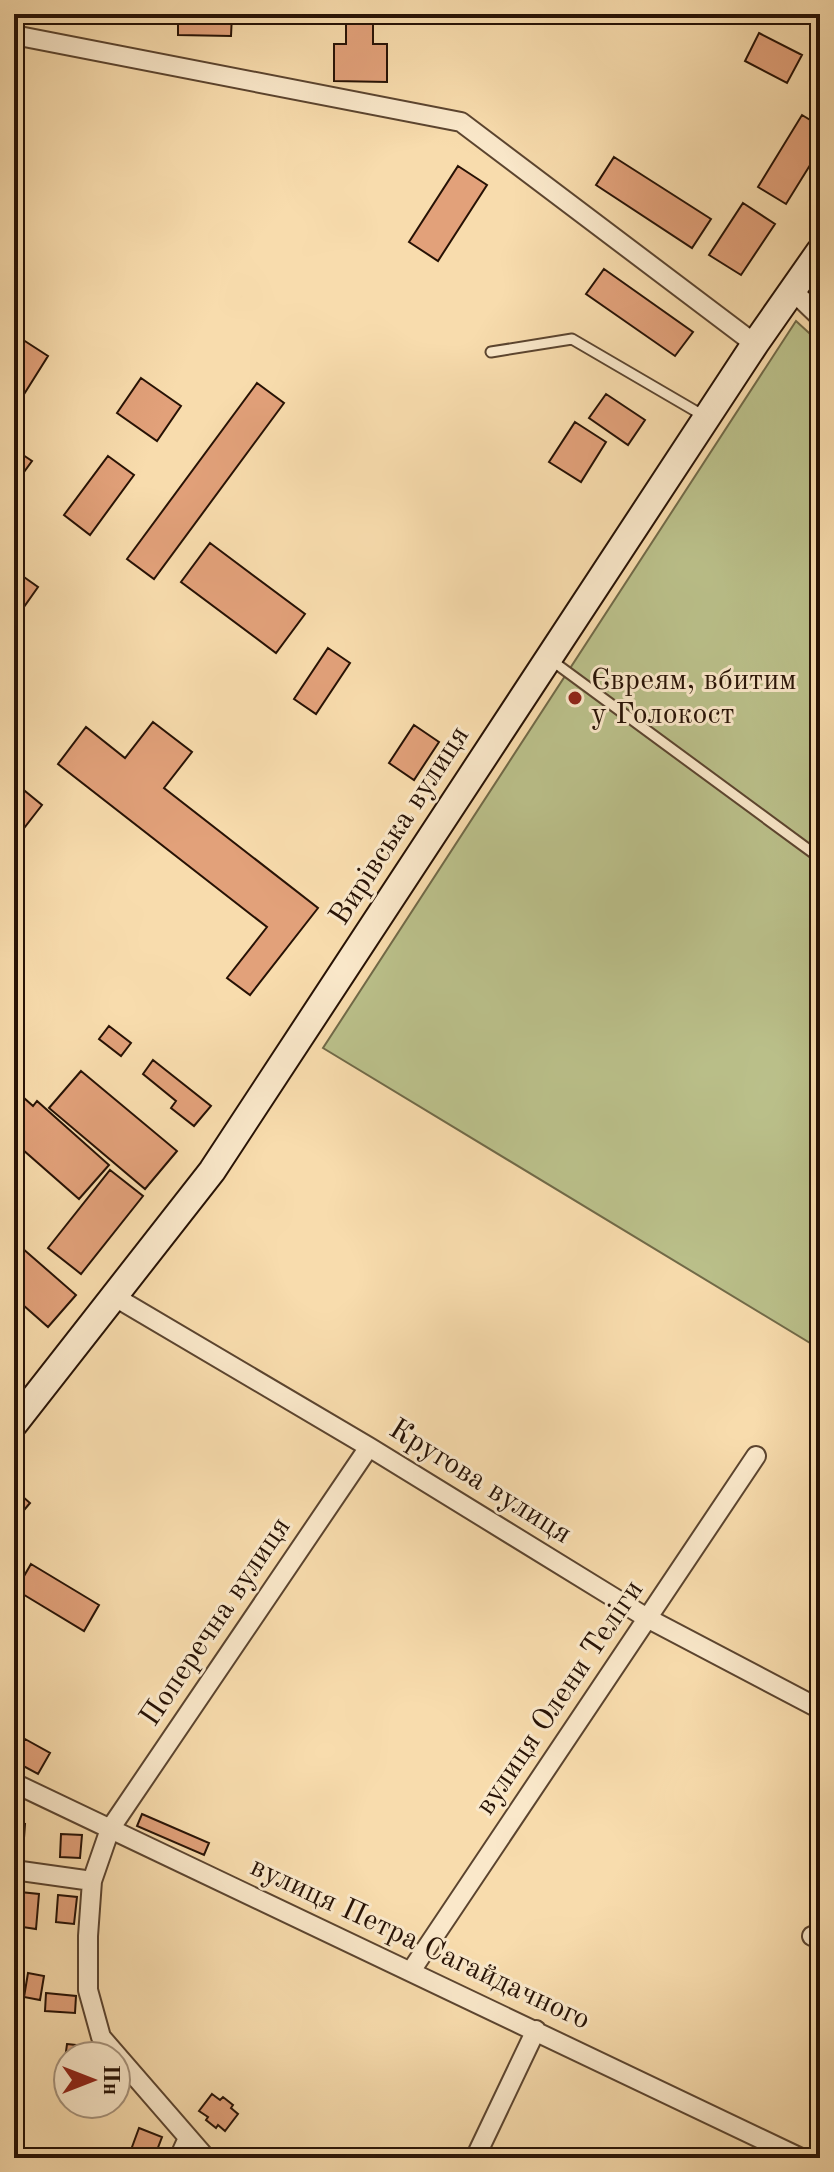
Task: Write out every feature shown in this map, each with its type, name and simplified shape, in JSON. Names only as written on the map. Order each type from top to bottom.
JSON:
[{"type":"main road","name":"Вирівська вулиця","points":[[14,1424],[212,1171],[755,344],[820,251]]},
{"type":"street","points":[[14,35],[461,122],[755,344]]},
{"type":"street","points":[[792,290],[820,317]]},
{"type":"street","name":"Кругова вулиця","points":[[115,1297],[369,1447],[647,1618],[820,1709]]},
{"type":"street","name":"Поперечна вулиця","points":[[206,2158],[101,2037],[88,1990],[92,1881],[110,1829],[369,1447]]},
{"type":"street","name":"вулиця Олени Теліги","points":[[411,1971],[756,1456]]},
{"type":"street","name":"вулиця Петра Сагайдачного","points":[[14,1783],[801,2158]]},
{"type":"street","points":[[14,1870],[92,1881]]},
{"type":"street","points":[[475,2158],[536,2030]]},
{"type":"street","points":[[179,2158],[188,2138]]},
{"type":"lane","points":[[491,352],[572,339],[707,418]]},
{"type":"lane","points":[[549,658],[820,858]]},
{"type":"green space","points":[[796,321],[820,343],[820,1349],[323,1048]]},
{"type":"building","points":[[178,14],[232,14],[231,36],[178,35]]},
{"type":"building","points":[[346,14],[460,16],[373,15],[373,44],[387,44],[387,82],[334,81],[334,44],[346,44]]},
{"type":"building","points":[[759,33],[802,55],[787,83],[745,61]]},
{"type":"building","points":[[802,115],[820,126],[820,149],[786,204],[758,187]]},
{"type":"building","points":[[614,157],[711,219],[692,248],[596,185]]},
{"type":"building","points":[[458,166],[487,185],[438,261],[409,242]]},
{"type":"building","points":[[743,203],[775,224],[741,275],[709,255]]},
{"type":"building","points":[[604,269],[693,332],[675,356],[586,294]]},
{"type":"building","points":[[14,334],[48,356],[16,407],[14,406]]},
{"type":"building","points":[[141,378],[181,406],[157,441],[117,413]]},
{"type":"building","points":[[257,383],[284,403],[154,579],[127,559]]},
{"type":"building","points":[[606,394],[645,420],[628,445],[589,418]]},
{"type":"building","points":[[575,422],[606,442],[581,482],[549,462]]},
{"type":"building","points":[[14,449],[32,461],[16,483],[14,482]]},
{"type":"building","points":[[108,456],[134,475],[90,535],[64,515]]},
{"type":"building","points":[[210,543],[305,614],[276,653],[181,582]]},
{"type":"building","points":[[14,570],[38,587],[14,621]]},
{"type":"building","points":[[328,648],[350,663],[316,714],[294,699]]},
{"type":"building","points":[[153,722],[192,752],[164,788],[318,908],[250,995],[227,978],[267,927],[58,764],[86,727],[125,758]]},
{"type":"building","points":[[414,725],[439,742],[414,780],[389,763]]},
{"type":"building","points":[[14,782],[42,805],[14,841]]},
{"type":"building","points":[[109,1026],[131,1043],[121,1056],[99,1039]]},
{"type":"building","points":[[153,1060],[211,1106],[194,1126],[171,1108],[176,1101],[143,1074]]},
{"type":"building","points":[[81,1071],[177,1151],[145,1189],[49,1108]]},
{"type":"building","points":[[14,1089],[33,1106],[37,1101],[109,1165],[79,1199],[14,1142]]},
{"type":"building","points":[[110,1170],[143,1196],[81,1274],[48,1248]]},
{"type":"building","points":[[14,1241],[76,1295],[48,1327],[14,1297]]},
{"type":"building","points":[[14,1489],[30,1503],[14,1522]]},
{"type":"building","points":[[31,1564],[99,1605],[84,1631],[16,1590]]},
{"type":"building","points":[[25,1739],[50,1753],[38,1774],[14,1761]]},
{"type":"building","points":[[142,1814],[209,1843],[204,1855],[137,1826]]},
{"type":"building","points":[[14,1823],[25,1824],[23,1852],[14,1851]]},
{"type":"building","points":[[61,1834],[82,1835],[80,1858],[60,1857]]},
{"type":"building","points":[[20,1892],[39,1894],[36,1929],[16,1926]]},
{"type":"building","points":[[58,1895],[77,1897],[74,1924],[56,1922]]},
{"type":"building","points":[[28,1973],[44,1976],[40,2000],[24,1997]]},
{"type":"building","points":[[46,1993],[76,1996],[75,2013],[45,2011]]},
{"type":"building","points":[[212,2094],[220,2100],[223,2097],[238,2114],[225,2131],[218,2125],[216,2128],[199,2111]]},
{"type":"building","points":[[139,2128],[162,2137],[154,2158],[128,2158]]},
{"type":"place","name":"Євреям, вбитим у Голокост","points":[[575,698]]}]
